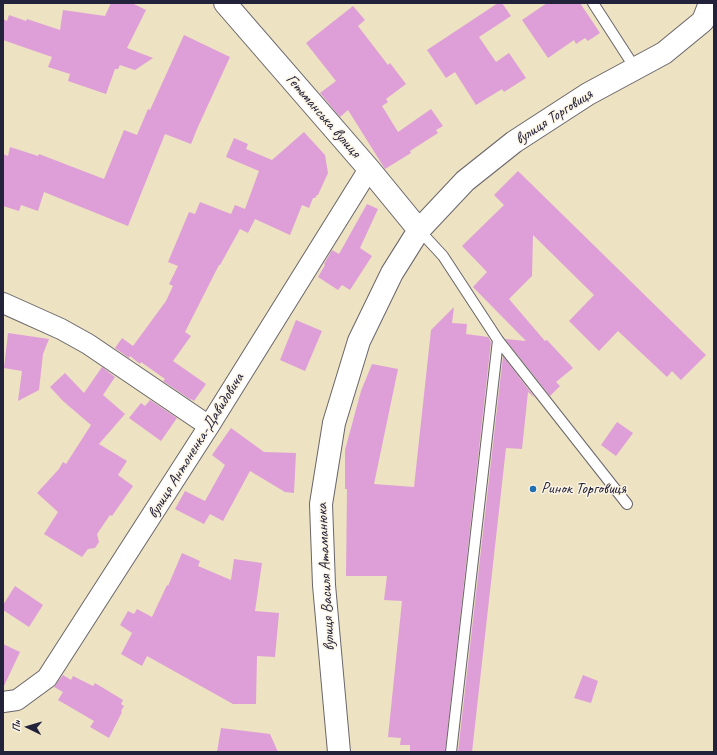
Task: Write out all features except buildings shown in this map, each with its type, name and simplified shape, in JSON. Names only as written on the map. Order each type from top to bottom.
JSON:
[{"type":"street","name":"Гетьманська вулиця","points":[[225,3],[369,169],[419,230]]},
{"type":"street","name":"вулиця Торговиця","points":[[419,230],[465,181],[514,142],[588,94],[664,53],[709,16]]},
{"type":"street","name":"вулиця Антоненка-Давидовича","points":[[3,702],[17,700],[47,678],[209,426],[369,169]]},
{"type":"street","name":"вулиця Василя Атаманюка","points":[[339,752],[324,585],[321,504],[334,423],[359,341],[392,273],[419,230]]},
{"type":"street","points":[[3,303],[61,329],[88,344],[209,426]]},
{"type":"lane","points":[[593,3],[635,68]]},
{"type":"lane","points":[[419,230],[443,256],[498,340],[626,504]]},
{"type":"lane","points":[[451,752],[498,340]]},
{"type":"place","name":"Ринок Торговиця","points":[[533,489]]}]
